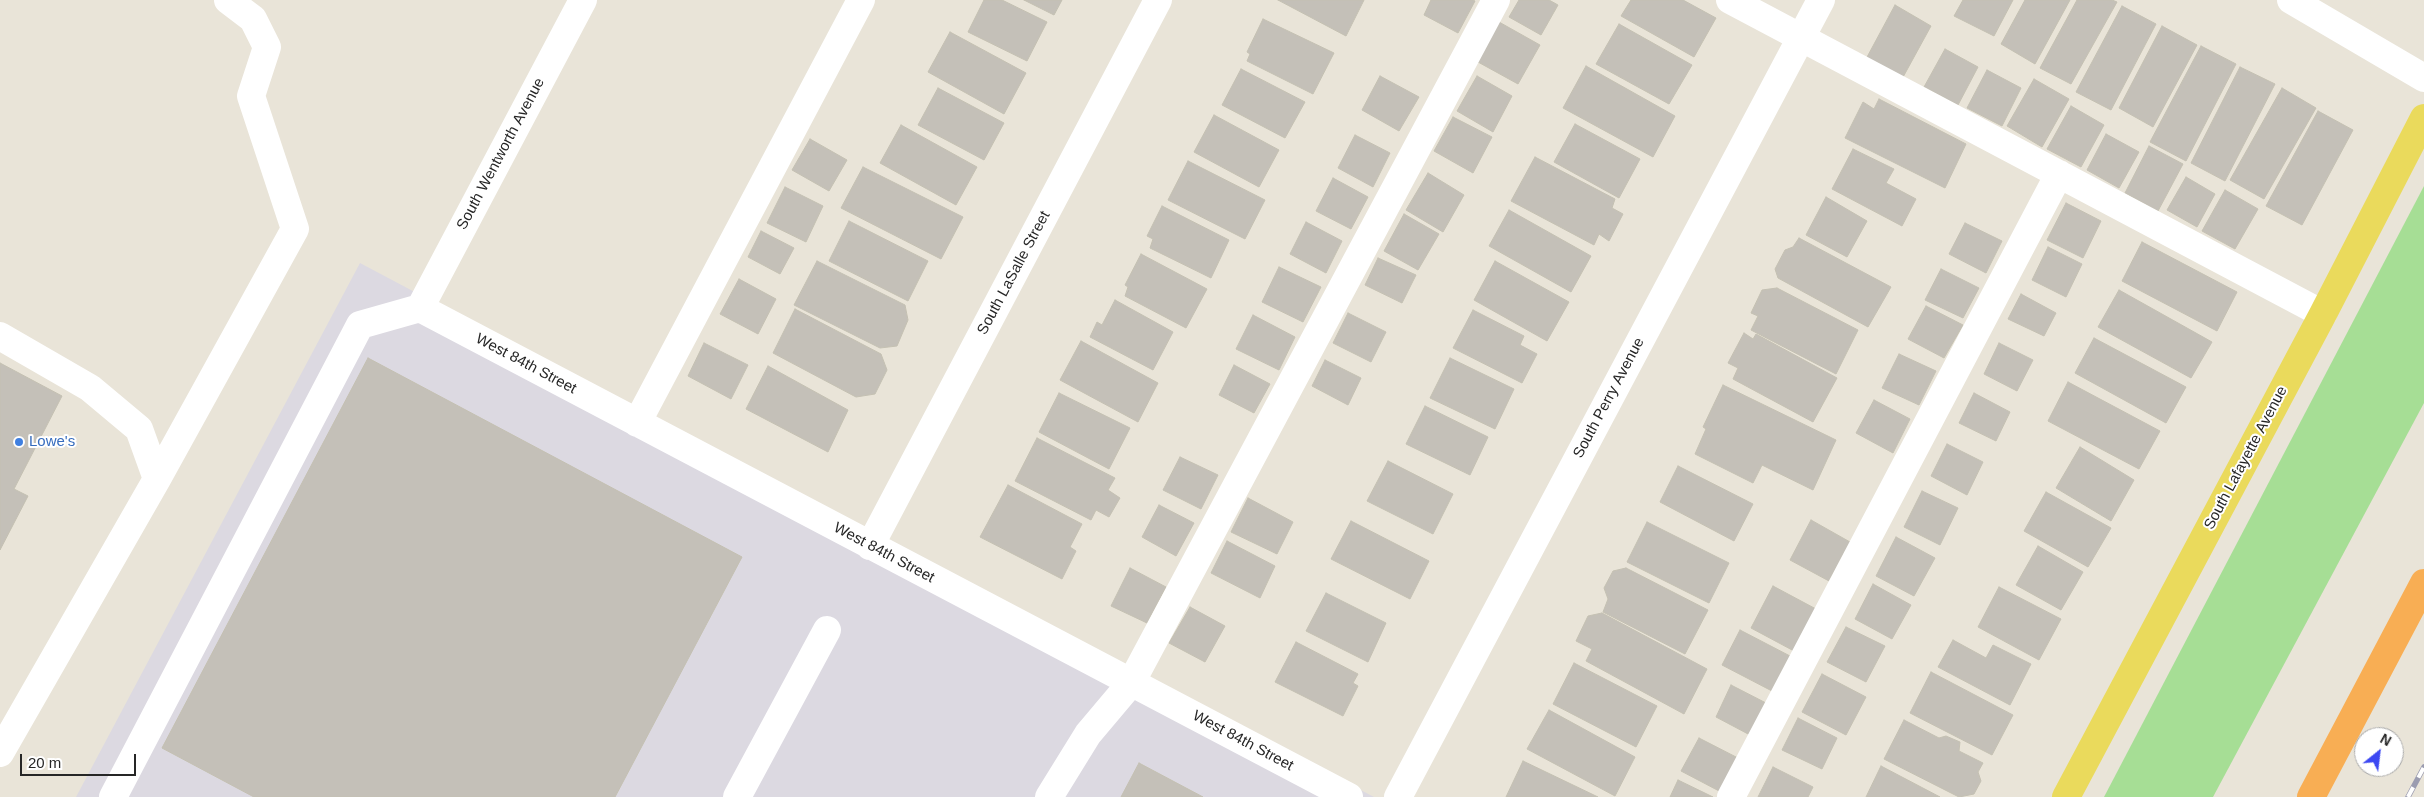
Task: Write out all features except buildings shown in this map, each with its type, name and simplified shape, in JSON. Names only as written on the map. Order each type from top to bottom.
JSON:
[{"type":"highway","points":[[2311,797],[2424,583]]},
{"type":"main road","name":"South Lafayette Avenue","points":[[2066,797],[2323,314],[2424,118]]},
{"type":"street","points":[[0,754],[157,479],[295,229],[251,96],[267,46],[253,19],[228,0]]},
{"type":"street","name":"South Wentworth Avenue","points":[[420,308],[583,0]]},
{"type":"street","points":[[637,423],[861,0]]},
{"type":"street","name":"South LaSalle Street","points":[[870,546],[1158,0]]},
{"type":"street","points":[[1049,797],[1088,734],[1131,683],[1496,0]]},
{"type":"street","points":[[1730,0],[2323,314]]},
{"type":"street","name":"South Perry Avenue","points":[[1398,797],[1821,0]]},
{"type":"street","points":[[2291,0],[2424,78]]},
{"type":"street","points":[[1731,797],[2059,174]]},
{"type":"street","points":[[113,797],[360,325],[420,308]]},
{"type":"street","name":"West 84th Street","points":[[420,308],[1349,797]]},
{"type":"street","points":[[0,336],[90,388],[138,428],[157,479]]},
{"type":"street","points":[[737,797],[827,630]]},
{"type":"shaded area","points":[[360,263],[409,289],[1374,797],[76,797]]},
{"type":"green space","points":[[2424,186],[2424,403],[2213,797],[2104,797]]},
{"type":"railway","points":[[2408,797],[2424,767]]},
{"type":"place","name":"Lowe's","points":[[19,442]]}]
